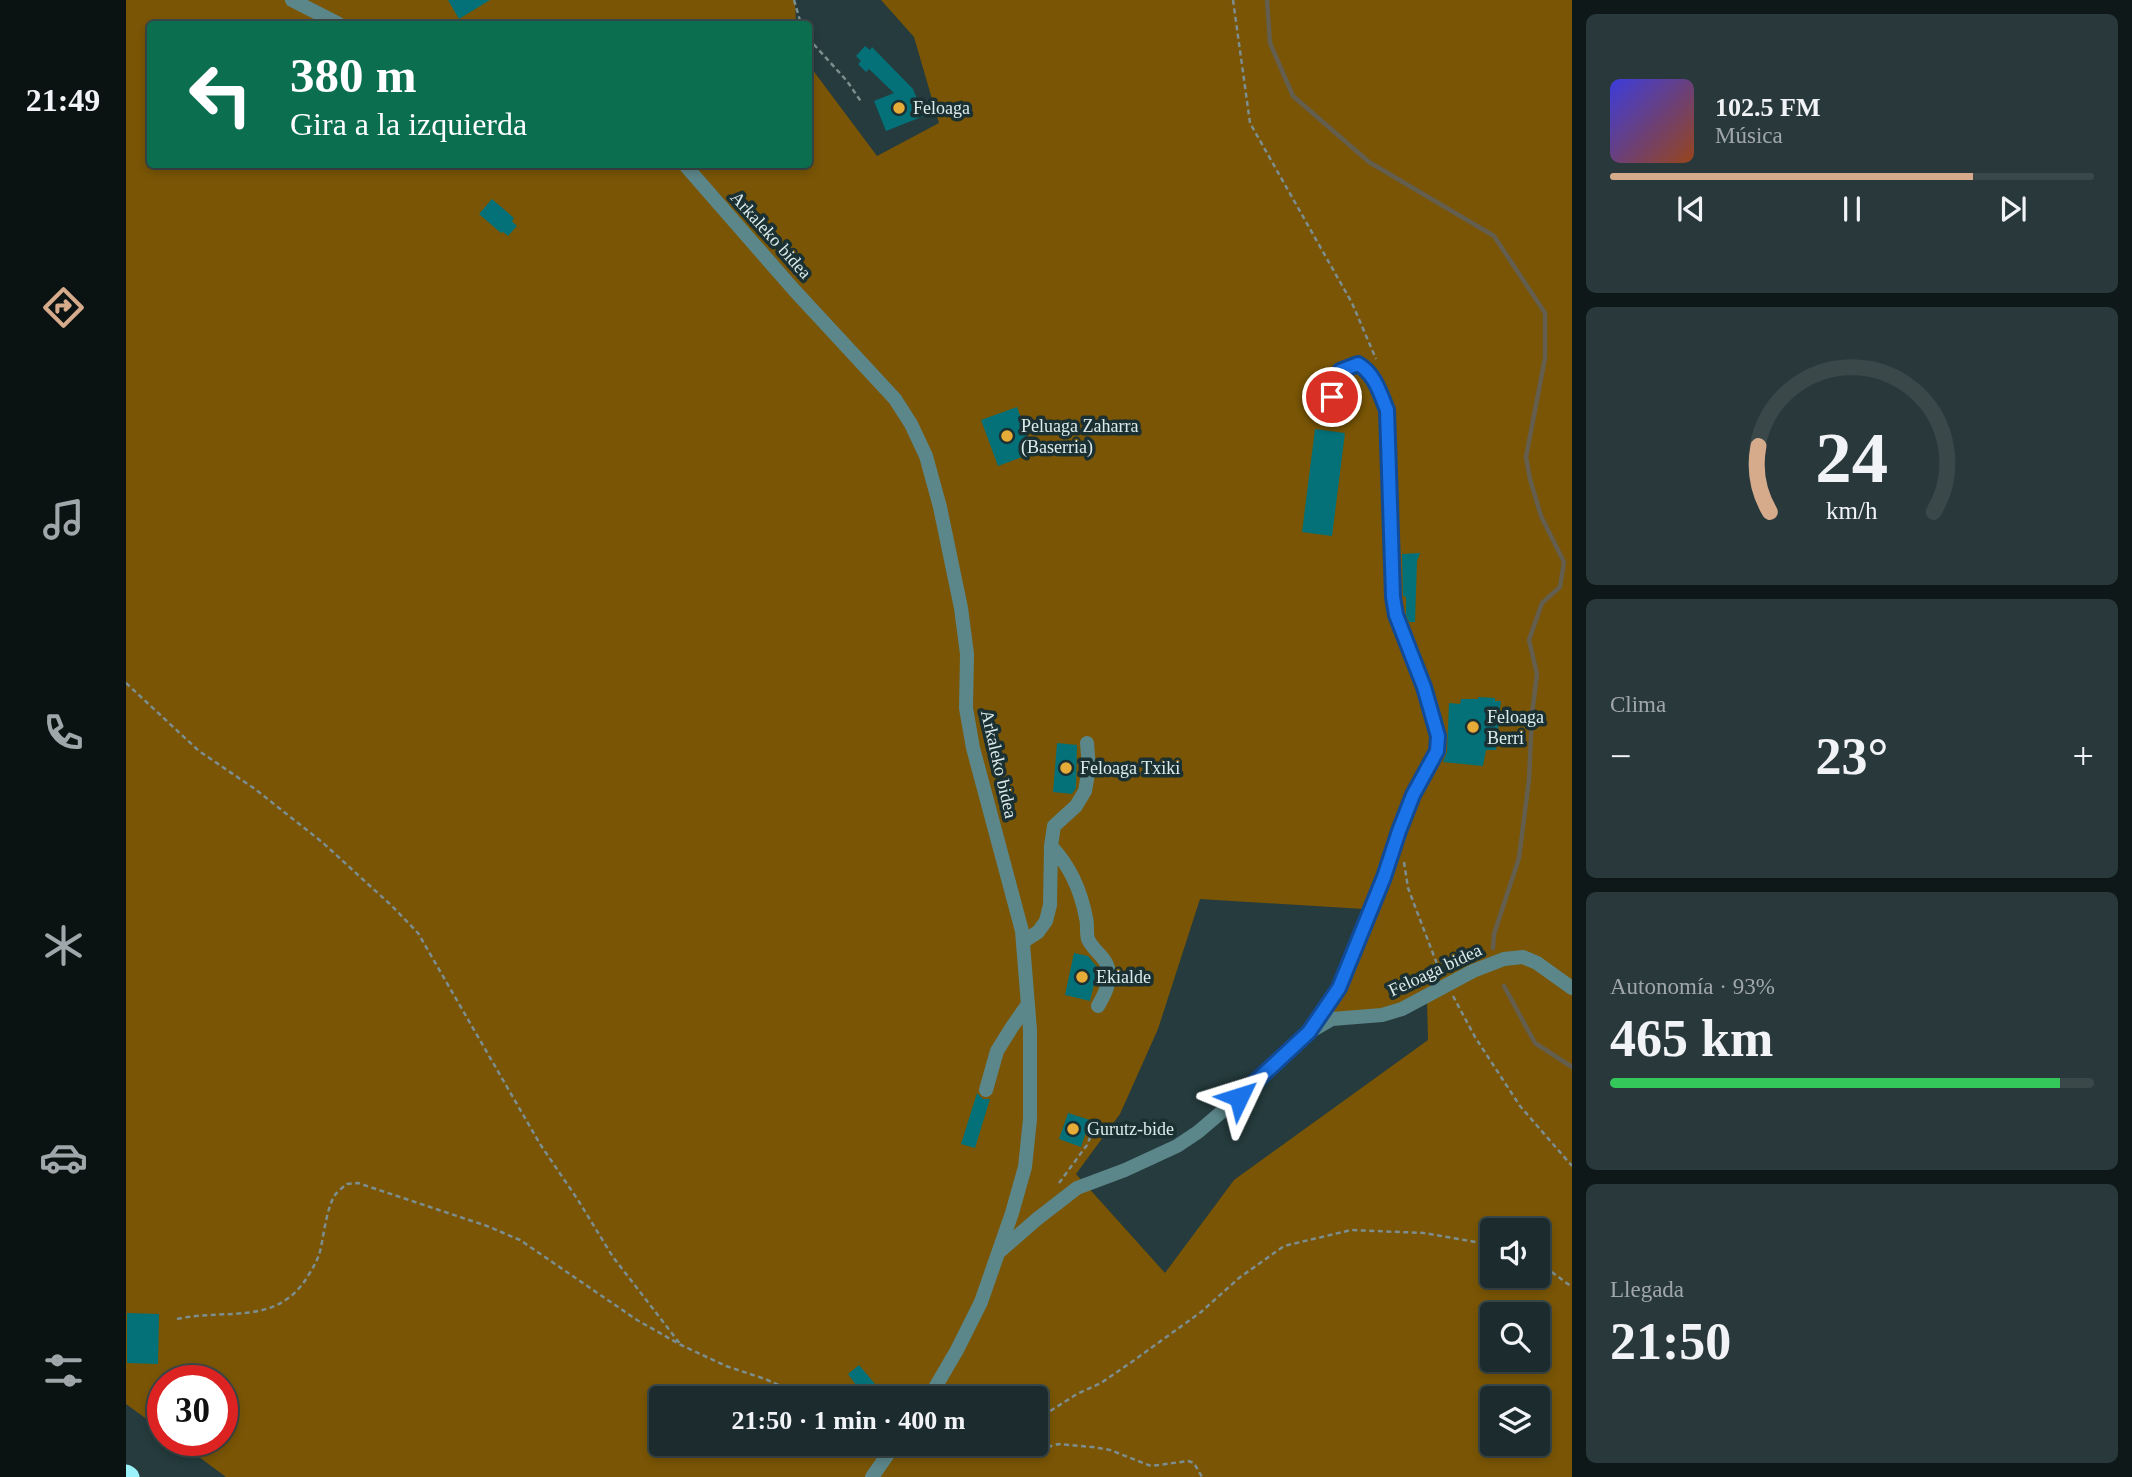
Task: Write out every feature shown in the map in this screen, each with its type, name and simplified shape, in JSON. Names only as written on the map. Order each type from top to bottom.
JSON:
[{"type":"street","points":[[292,0],[333,21]]},
{"type":"street","name":"Arkaleko bidea","points":[[687,168],[795,291],[895,399],[911,424],[926,456],[940,507],[961,608],[967,654],[966,708],[972,747],[1024,941],[1030,1119],[1025,1167],[981,1302],[936,1386]]},
{"type":"street","points":[[998,1253],[1077,1188],[1177,1146],[1198,1132],[1259,1080],[1309,1032],[1339,988],[1384,877],[1413,795],[1434,758],[1438,736],[1424,687],[1396,615],[1393,597],[1387,410],[1367,369],[1358,364],[1340,371],[1329,416]]},
{"type":"street","points":[[1024,941],[1038,932],[1046,921],[1050,905],[1054,826],[1076,806],[1084,791],[1089,768],[1087,743]]},
{"type":"street","points":[[1051,846],[1061,856],[1075,881],[1083,904],[1088,939],[1104,957],[1109,974],[1107,990],[1098,1006]]},
{"type":"street","name":"Feloaga bidea","points":[[1309,1032],[1332,1019],[1382,1015],[1402,1009],[1473,971],[1504,959],[1523,957],[1537,963],[1572,988]]},
{"type":"street","points":[[986,1090],[998,1051],[1028,1004]]},
{"type":"street","points":[[872,1477],[887,1456]]},
{"type":"path","points":[[794,0],[800,21]]},
{"type":"path","points":[[1233,0],[1250,123],[1352,303],[1377,362]]},
{"type":"path","points":[[812,43],[862,103]]},
{"type":"path","points":[[126,683],[199,751],[254,789],[322,842],[418,933],[540,1144],[612,1257],[682,1345]]},
{"type":"path","points":[[1399,831],[1408,888],[1439,970],[1475,1037],[1520,1106],[1572,1166]]},
{"type":"path","points":[[1056,1188],[1087,1145],[1094,1128]]},
{"type":"path","points":[[177,1319],[197,1315],[238,1315],[274,1307],[299,1291],[320,1256],[326,1221],[334,1196],[347,1184],[358,1183],[487,1226],[520,1240],[637,1320],[726,1366],[782,1386]]},
{"type":"path","points":[[1048,1413],[1133,1361],[1201,1312],[1239,1278],[1284,1246],[1351,1230],[1424,1233],[1480,1243]]},
{"type":"path","points":[[1550,1271],[1572,1287]]},
{"type":"path","points":[[1048,1447],[1059,1444],[1111,1450],[1151,1466],[1188,1461],[1194,1463],[1202,1477]]},
{"type":"shaded area","points":[[126,0],[795,0],[796,21],[147,21],[147,168],[812,168],[812,69],[877,156],[939,123],[914,37],[881,0],[1572,0],[1572,1477],[226,1477],[198,1456],[238,1456],[238,1365],[147,1365],[147,1419],[126,1404]],"holes":[[[1200,899],[1364,909],[1319,1024],[1427,1000],[1428,1040],[1234,1180],[1165,1273],[1076,1174],[1120,1114],[1158,1029]]]},
{"type":"building","points":[[448,0],[490,0],[459,19]]},
{"type":"building","points":[[865,46],[870,50],[872,47],[913,89],[924,116],[886,131],[874,101],[894,93],[869,69],[866,72],[858,64],[861,61],[856,56]]},
{"type":"building","points":[[492,199],[514,218],[512,221],[517,226],[508,236],[479,214]]},
{"type":"building","name":"Peluaga Zaharra (Baserria)","points":[[1017,407],[1033,453],[998,466],[981,420]]},
{"type":"building","points":[[1315,429],[1345,433],[1332,536],[1302,532]]},
{"type":"building","points":[[1420,553],[1417,561],[1415,622],[1409,622],[1406,615],[1406,597],[1403,596],[1402,554]]},
{"type":"building","name":"Feloaga Berri","points":[[1478,697],[1501,701],[1496,750],[1486,750],[1483,766],[1443,762],[1447,752],[1449,703],[1460,704],[1461,699]]},
{"type":"building","name":"Feloaga Txiki","points":[[1057,743],[1077,745],[1076,788],[1072,794],[1053,792]]},
{"type":"building","name":"Ekialde","points":[[1074,953],[1088,956],[1098,968],[1090,1001],[1065,995]]},
{"type":"building","points":[[977,1093],[983,1099],[990,1099],[975,1148],[961,1144]]},
{"type":"building","name":"Gurutz-bide","points":[[1068,1113],[1090,1120],[1081,1147],[1059,1139]]},
{"type":"building","points":[[127,1313],[159,1314],[158,1364],[127,1363]]},
{"type":"building","points":[[859,1365],[877,1386],[855,1386],[848,1374]]},
{"type":"waterway","points":[[1267,0],[1270,43],[1293,96],[1369,162],[1494,236],[1545,313],[1545,358],[1526,457],[1541,516],[1564,562],[1560,587],[1542,603],[1529,640],[1537,674],[1529,779],[1519,858],[1494,934],[1493,948]]},
{"type":"waterway","points":[[1504,986],[1535,1043],[1572,1067]]},
{"type":"place","name":"Feloaga","points":[[899,108]]},
{"type":"place","name":"Peluaga Zaharra (Baserria)","points":[[1007,436]]},
{"type":"place","name":"Feloaga Berri","points":[[1473,727]]},
{"type":"place","name":"Feloaga Txiki","points":[[1066,768]]},
{"type":"place","name":"Ekialde","points":[[1082,977]]},
{"type":"place","name":"Gurutz-bide","points":[[1073,1129]]},
{"type":"route","points":[[1239,1097],[1309,1032],[1339,988],[1363,933],[1413,795],[1437,751],[1438,736],[1424,687],[1396,615],[1393,597],[1387,410],[1367,369],[1358,364],[1340,371],[1332,397]]}]
